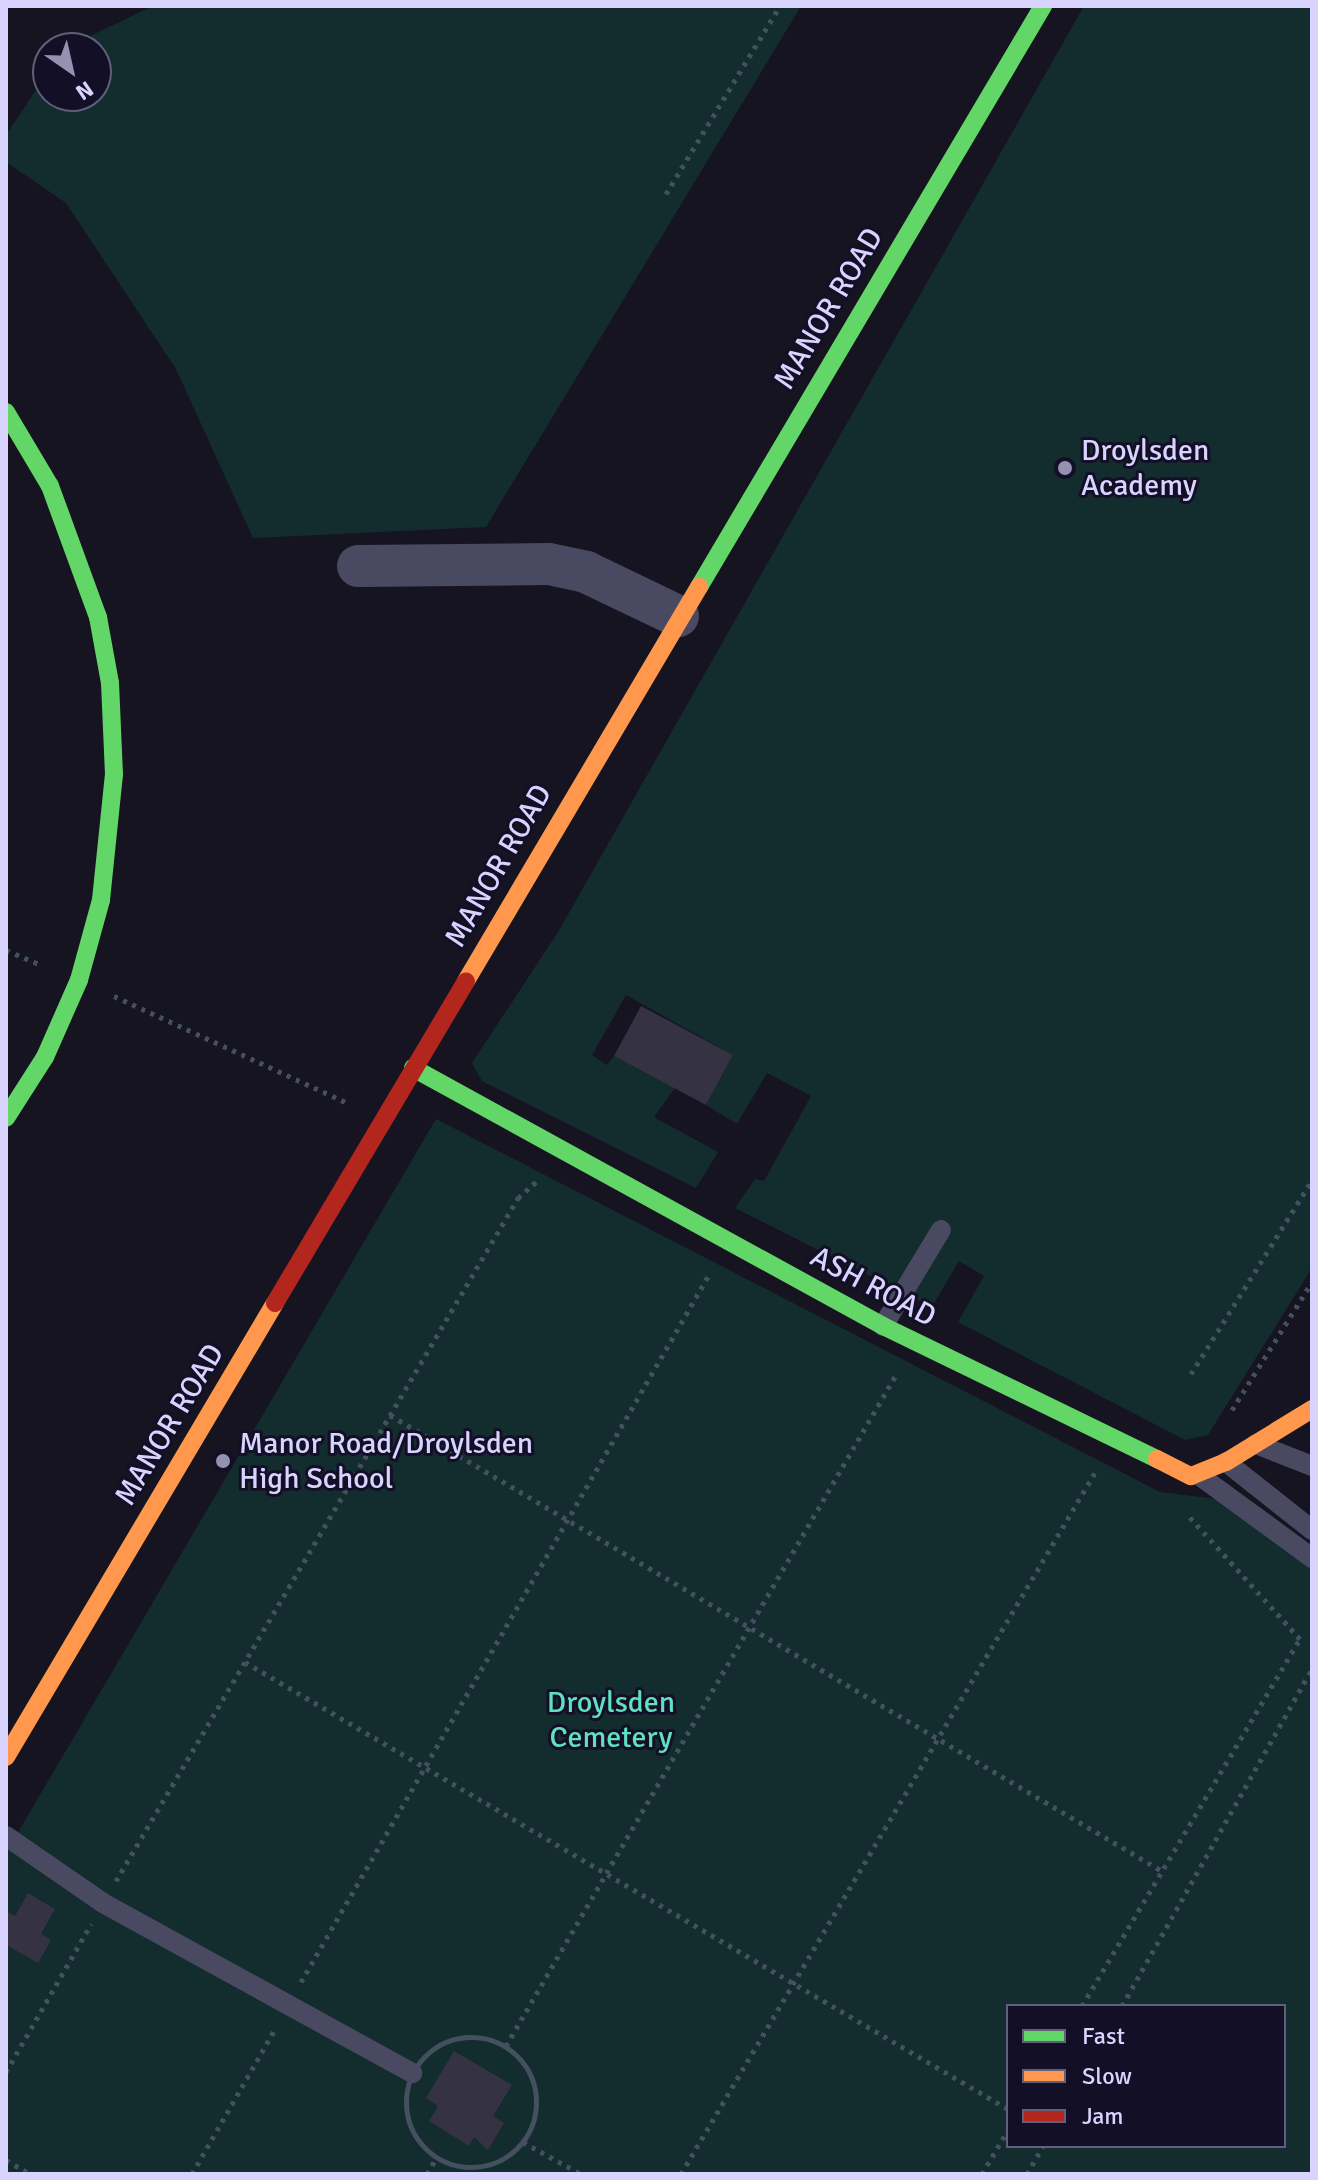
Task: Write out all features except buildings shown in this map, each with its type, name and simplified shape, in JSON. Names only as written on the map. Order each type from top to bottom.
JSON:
[{"type":"street","name":"MANOR ROAD","points":[[6,1757],[678,616],[1043,6]]},
{"type":"street","points":[[6,412],[50,486],[75,543],[98,617],[110,683],[113,822],[101,900],[79,980],[45,1057],[6,1118]]},
{"type":"street","points":[[358,566],[549,564],[586,572],[678,616]]},
{"type":"street","name":"ASH ROAD","points":[[413,1068],[883,1326],[1191,1476],[1200,1476]]},
{"type":"street","points":[[1200,1476],[1312,1409]]},
{"type":"lane","points":[[883,1326],[941,1230]]},
{"type":"lane","points":[[1253,1443],[1312,1466]]},
{"type":"lane","points":[[1226,1462],[1312,1530]]},
{"type":"lane","points":[[1200,1476],[1312,1558]]},
{"type":"lane","points":[[6,1836],[103,1903],[412,2073]]},
{"type":"path","points":[[666,194],[780,6]]},
{"type":"path","points":[[6,950],[79,980],[383,1119]]},
{"type":"path","points":[[6,2072],[518,1198],[541,1178]]},
{"type":"path","points":[[1191,1374],[1312,1180]]},
{"type":"path","points":[[192,2174],[713,1267],[700,1260]]},
{"type":"path","points":[[1231,1412],[1312,1282]]},
{"type":"path","points":[[506,2046],[902,1365]]},
{"type":"path","points":[[390,1415],[1162,1871]]},
{"type":"path","points":[[1084,1460],[1111,1473]]},
{"type":"path","points":[[681,2174],[1098,1467]]},
{"type":"path","points":[[1083,2004],[1300,1639],[1185,1512],[1172,1505]]},
{"type":"path","points":[[245,1662],[1006,2108]]},
{"type":"path","points":[[1123,2004],[1312,1669]]},
{"type":"path","points":[[486,2038],[506,2046],[533,2080],[533,2123],[523,2142],[492,2164],[454,2165],[437,2157],[412,2129],[406,2111],[412,2073],[425,2056],[453,2040],[486,2038]]},
{"type":"path","points":[[982,2174],[1006,2133]]},
{"type":"path","points":[[523,2142],[581,2174]]},
{"type":"path","points":[[1027,2174],[1042,2148]]},
{"type":"path","points":[[427,2174],[437,2157]]},
{"type":"path","points":[[6,2160],[30,2174]]},
{"type":"green space","points":[[153,6],[801,6],[486,527],[253,538],[176,369],[66,203],[6,162],[6,135],[32,96],[32,112],[112,112],[112,32],[98,32]]},
{"type":"green space","name":"Droylsden Academy","points":[[1084,6],[1312,6],[1312,1268],[1208,1435],[1185,1440],[958,1322],[984,1276],[959,1261],[932,1307],[735,1208],[755,1179],[764,1181],[811,1096],[767,1073],[737,1124],[706,1105],[733,1055],[626,995],[592,1055],[607,1065],[614,1056],[675,1088],[654,1117],[718,1152],[696,1188],[482,1081],[472,1063],[558,932]]},
{"type":"green space","name":"Droylsden Cemetery","points":[[436,1119],[1160,1492],[1226,1500],[1312,1569],[1312,2174],[6,2174],[6,1853]]},
{"type":"traffic: fast","points":[[699,587],[1043,6]]},
{"type":"traffic: fast","points":[[6,412],[50,486],[98,617],[110,683],[114,774],[101,900],[79,980],[45,1057],[6,1118]]},
{"type":"traffic: fast","points":[[413,1068],[883,1326],[1157,1459]]},
{"type":"traffic: slow","points":[[466,981],[699,587]]},
{"type":"traffic: slow","points":[[6,1757],[275,1303]]},
{"type":"traffic: slow","points":[[1157,1459],[1191,1476],[1226,1462],[1312,1409]]},
{"type":"traffic: jam","points":[[275,1303],[466,981]]},
{"type":"place","name":"Droylsden Academy","points":[[1065,468]]},
{"type":"place","name":"Manor Road/Droylsden High School","points":[[223,1461]]}]
